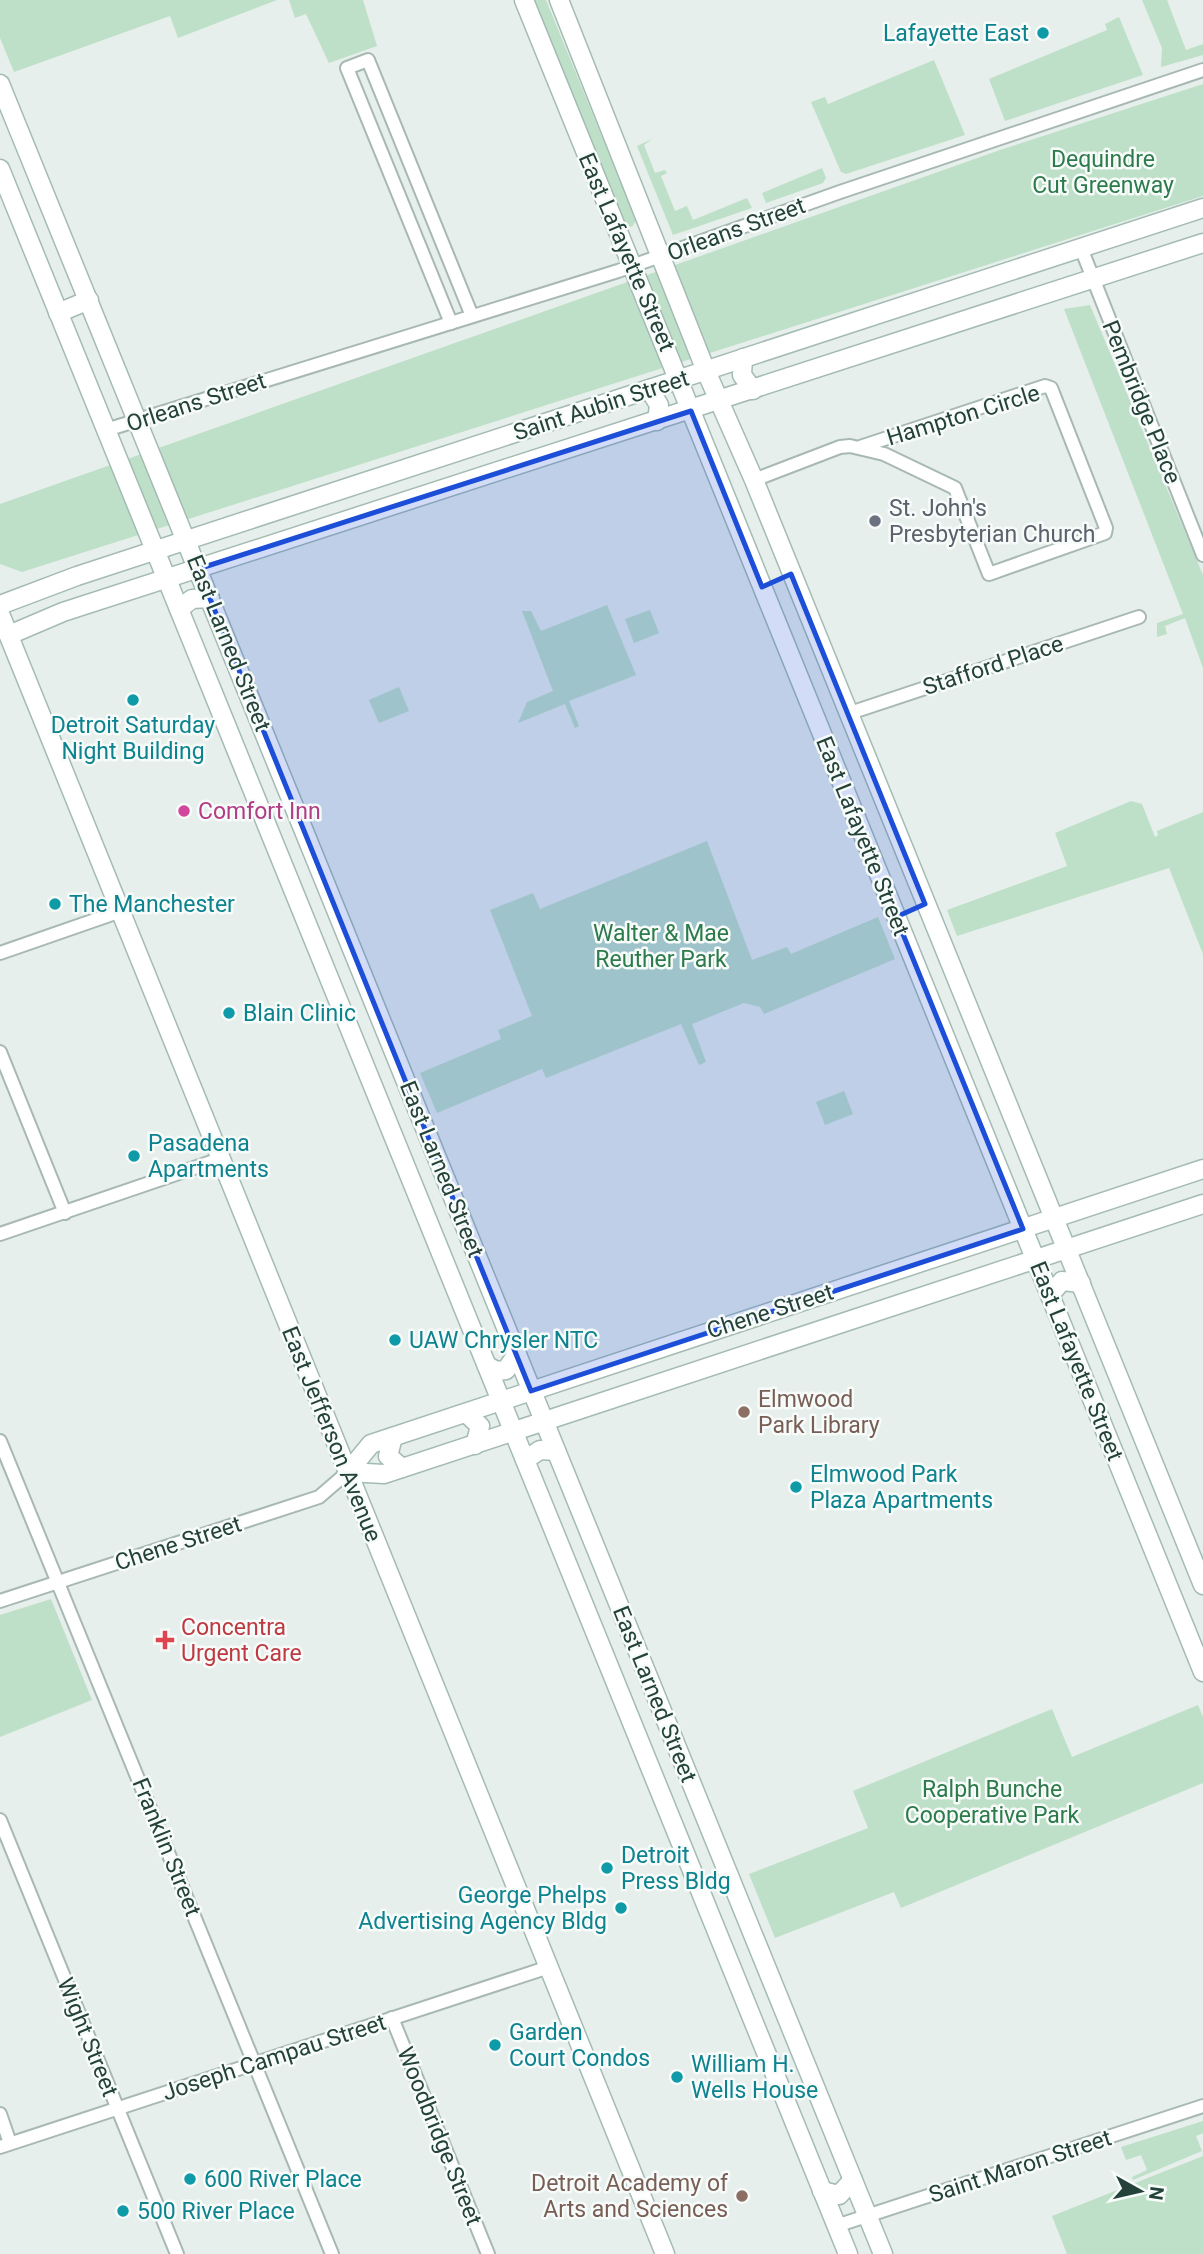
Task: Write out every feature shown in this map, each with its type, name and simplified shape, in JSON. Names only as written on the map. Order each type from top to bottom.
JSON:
[{"type":"street","name":"East Lafayette Street","points":[[524,0],[1203,1672]]},
{"type":"street","name":"East Lafayette Street","points":[[559,0],[646,213],[706,371],[754,480],[1203,1585]]},
{"type":"street","points":[[451,323],[347,68],[368,60],[472,316]]},
{"type":"street","name":"Orleans Street","points":[[106,430],[634,266],[840,191],[1203,71]]},
{"type":"street","name":"East Larned Street","points":[[0,84],[881,2250]]},
{"type":"street","name":"East Larned Street","points":[[0,169],[848,2254]]},
{"type":"street","points":[[396,190],[417,182]]},
{"type":"street","name":"Saint Aubin Street","points":[[0,605],[155,550],[1203,208]]},
{"type":"street","points":[[618,232],[627,234],[640,230],[646,213]]},
{"type":"street","name":"Saint Aubin Street","points":[[9,635],[54,615],[691,411],[1203,243]]},
{"type":"street","name":"Pembridge Place","points":[[1081,248],[1203,555]]},
{"type":"street","points":[[58,313],[89,300]]},
{"type":"street","points":[[743,358],[742,375],[753,390]]},
{"type":"street","points":[[92,395],[109,398],[124,386]]},
{"type":"street","name":"Hampton Circle","points":[[1045,386],[1051,388],[1107,528],[1105,533],[989,574],[955,488],[884,454],[860,447],[1045,386]]},
{"type":"street","points":[[649,389],[659,405],[657,421]]},
{"type":"street","points":[[705,447],[717,430],[730,429]]},
{"type":"street","points":[[754,480],[840,447],[860,447]]},
{"type":"street","points":[[435,458],[446,490]]},
{"type":"street","points":[[219,530],[219,546],[229,559]]},
{"type":"street","points":[[126,560],[135,573],[134,589]]},
{"type":"street","points":[[762,587],[791,574]]},
{"type":"street","points":[[43,590],[44,604],[54,615]]},
{"type":"street","points":[[179,609],[192,599],[210,598]]},
{"type":"street","name":"East Jefferson Avenue","points":[[0,614],[665,2254]]},
{"type":"street","name":"Stafford Place","points":[[847,713],[1139,617]]},
{"type":"street","points":[[241,762],[272,750]]},
{"type":"street","points":[[896,917],[925,904]]},
{"type":"street","points":[[0,953],[121,911]]},
{"type":"street","points":[[339,1002],[369,989]]},
{"type":"street","points":[[0,1052],[65,1213]]},
{"type":"street","points":[[0,1234],[220,1159]]},
{"type":"street","name":"Chene Street","points":[[0,1601],[319,1497],[348,1472],[372,1444],[1203,1170]]},
{"type":"street","points":[[1010,1197],[1025,1201],[1042,1189]]},
{"type":"street","name":"Chene Street","points":[[348,1472],[384,1475],[1203,1204]]},
{"type":"street","points":[[1092,1206],[1089,1225],[1099,1238]]},
{"type":"street","points":[[989,1240],[999,1246],[1003,1255],[999,1271]]},
{"type":"street","points":[[1050,1295],[1062,1281],[1081,1283]]},
{"type":"street","points":[[850,1285],[862,1315]]},
{"type":"street","points":[[702,1334],[713,1364]]},
{"type":"street","points":[[487,1366],[497,1371],[506,1370],[517,1354]]},
{"type":"street","points":[[569,1379],[564,1399],[578,1410]]},
{"type":"street","points":[[466,1413],[480,1426],[474,1445]]},
{"type":"street","points":[[393,1437],[388,1456],[402,1468]]},
{"type":"street","name":"Franklin Street","points":[[0,1440],[332,2254]]},
{"type":"street","points":[[525,1460],[540,1450],[556,1451]]},
{"type":"street","points":[[1160,1566],[1190,1553]]},
{"type":"street","points":[[654,1778],[685,1766]]},
{"type":"street","name":"Wight Street","points":[[0,1819],[177,2254]]},
{"type":"street","name":"Joseph Campau Street","points":[[5,2145],[549,1967]]},
{"type":"street","points":[[741,1992],[772,1980]]},
{"type":"street","name":"Woodbridge Street","points":[[393,2018],[488,2254]]},
{"type":"street","name":"Saint Maron Street","points":[[836,2226],[1203,2106]]},
{"type":"street","points":[[0,2115],[5,2145]]},
{"type":"street","points":[[822,2191],[839,2195],[853,2180]]},
{"type":"street","points":[[848,2254],[862,2244],[881,2250]]},
{"type":"highlighted area","points":[[691,411],[762,587],[791,574],[925,904],[896,917],[1023,1229],[531,1391],[198,569]]},
{"type":"green space","points":[[0,0],[277,0],[178,38],[170,16],[14,72],[0,38]]},
{"type":"green space","points":[[289,0],[363,0],[377,46],[329,63],[306,14],[295,18]]},
{"type":"green space","points":[[534,0],[546,0],[636,220],[632,227],[625,225]]},
{"type":"green space","points":[[1142,0],[1167,0],[1186,50],[1203,44],[1203,55],[1161,67],[1162,48]]},
{"type":"green space","points":[[1119,17],[1143,75],[1005,121],[989,79],[1107,30],[1105,24]]},
{"type":"green space","points":[[934,60],[965,135],[846,174],[841,172],[811,102],[825,97],[828,104]]},
{"type":"green space","name":"Dequindre Cut Greenway","points":[[1203,84],[1203,196],[22,572],[0,564],[0,504],[1000,150]]},
{"type":"green space","points":[[652,139],[644,145],[655,173],[665,170],[667,173],[661,176],[675,211],[687,206],[693,220],[747,198],[752,208],[673,235],[637,146]]},
{"type":"green space","points":[[822,168],[826,178],[823,183],[766,203],[762,193]]},
{"type":"green space","points":[[1090,305],[1203,575],[1203,668],[1185,618],[1165,626],[1167,634],[1157,637],[1157,623],[1183,614],[1064,309]]},
{"type":"green space","points":[[607,605],[636,675],[569,701],[579,726],[575,728],[565,704],[518,723],[527,702],[553,691],[522,611],[531,611],[541,631]]},
{"type":"green space","points":[[650,610],[659,633],[634,643],[625,619]]},
{"type":"green space","points":[[399,687],[409,711],[379,723],[369,700]]},
{"type":"green space","points":[[1131,801],[1142,804],[1155,837],[1158,835],[1157,831],[1203,812],[1203,954],[1169,868],[957,936],[947,910],[1067,866],[1055,833]]},
{"type":"green space","name":"Walter & Mae Reuther Park","points":[[707,841],[752,960],[787,947],[791,954],[878,917],[895,959],[764,1014],[760,1007],[744,1003],[692,1024],[706,1062],[699,1065],[681,1024],[546,1078],[542,1069],[437,1113],[420,1073],[501,1039],[498,1030],[532,1016],[490,910],[533,893],[540,909]]},
{"type":"green space","points":[[844,1091],[853,1114],[825,1125],[816,1102]]},
{"type":"green space","points":[[51,1599],[92,1700],[0,1737],[0,1615]]},
{"type":"green space","name":"Ralph Bunche Cooperative Park","points":[[1198,1705],[1203,1717],[1203,1783],[901,1908],[894,1892],[775,1938],[749,1874],[868,1828],[853,1791],[1052,1709],[1072,1757]]},
{"type":"green space","points":[[1203,2121],[1203,2133],[1196,2136],[1202,2151],[1133,2180],[1132,2177],[1147,2170],[1141,2155],[1126,2160],[1121,2147]]},
{"type":"green space","points":[[1203,2156],[1203,2254],[1067,2254],[1052,2216]]},
{"type":"place","name":"Lafayette East","points":[[1043,33]]},
{"type":"place","name":"St. John's Presbyterian Church","points":[[875,521]]},
{"type":"place","name":"Detroit Saturday Night Building","points":[[133,700]]},
{"type":"place","name":"Comfort Inn","points":[[184,811]]},
{"type":"place","name":"The Manchester","points":[[55,904]]},
{"type":"place","name":"Blain Clinic","points":[[229,1013]]},
{"type":"place","name":"Pasadena Apartments","points":[[134,1156]]},
{"type":"place","name":"UAW Chrysler NTC","points":[[395,1340]]},
{"type":"place","name":"Elmwood Park Library","points":[[744,1412]]},
{"type":"place","name":"Elmwood Park Plaza Apartments","points":[[796,1487]]},
{"type":"place","name":"Concentra Urgent Care","points":[[165,1640]]},
{"type":"place","name":"Detroit Press Bldg","points":[[607,1868]]},
{"type":"place","name":"George Phelps Advertising Agency Bldg","points":[[621,1908]]},
{"type":"place","name":"Garden Court Condos","points":[[495,2045]]},
{"type":"place","name":"William H. Wells House","points":[[677,2077]]},
{"type":"place","name":"600 River Place","points":[[190,2179]]},
{"type":"place","name":"Detroit Academy of Arts and Sciences","points":[[742,2196]]},
{"type":"place","name":"500 River Place","points":[[123,2211]]}]
